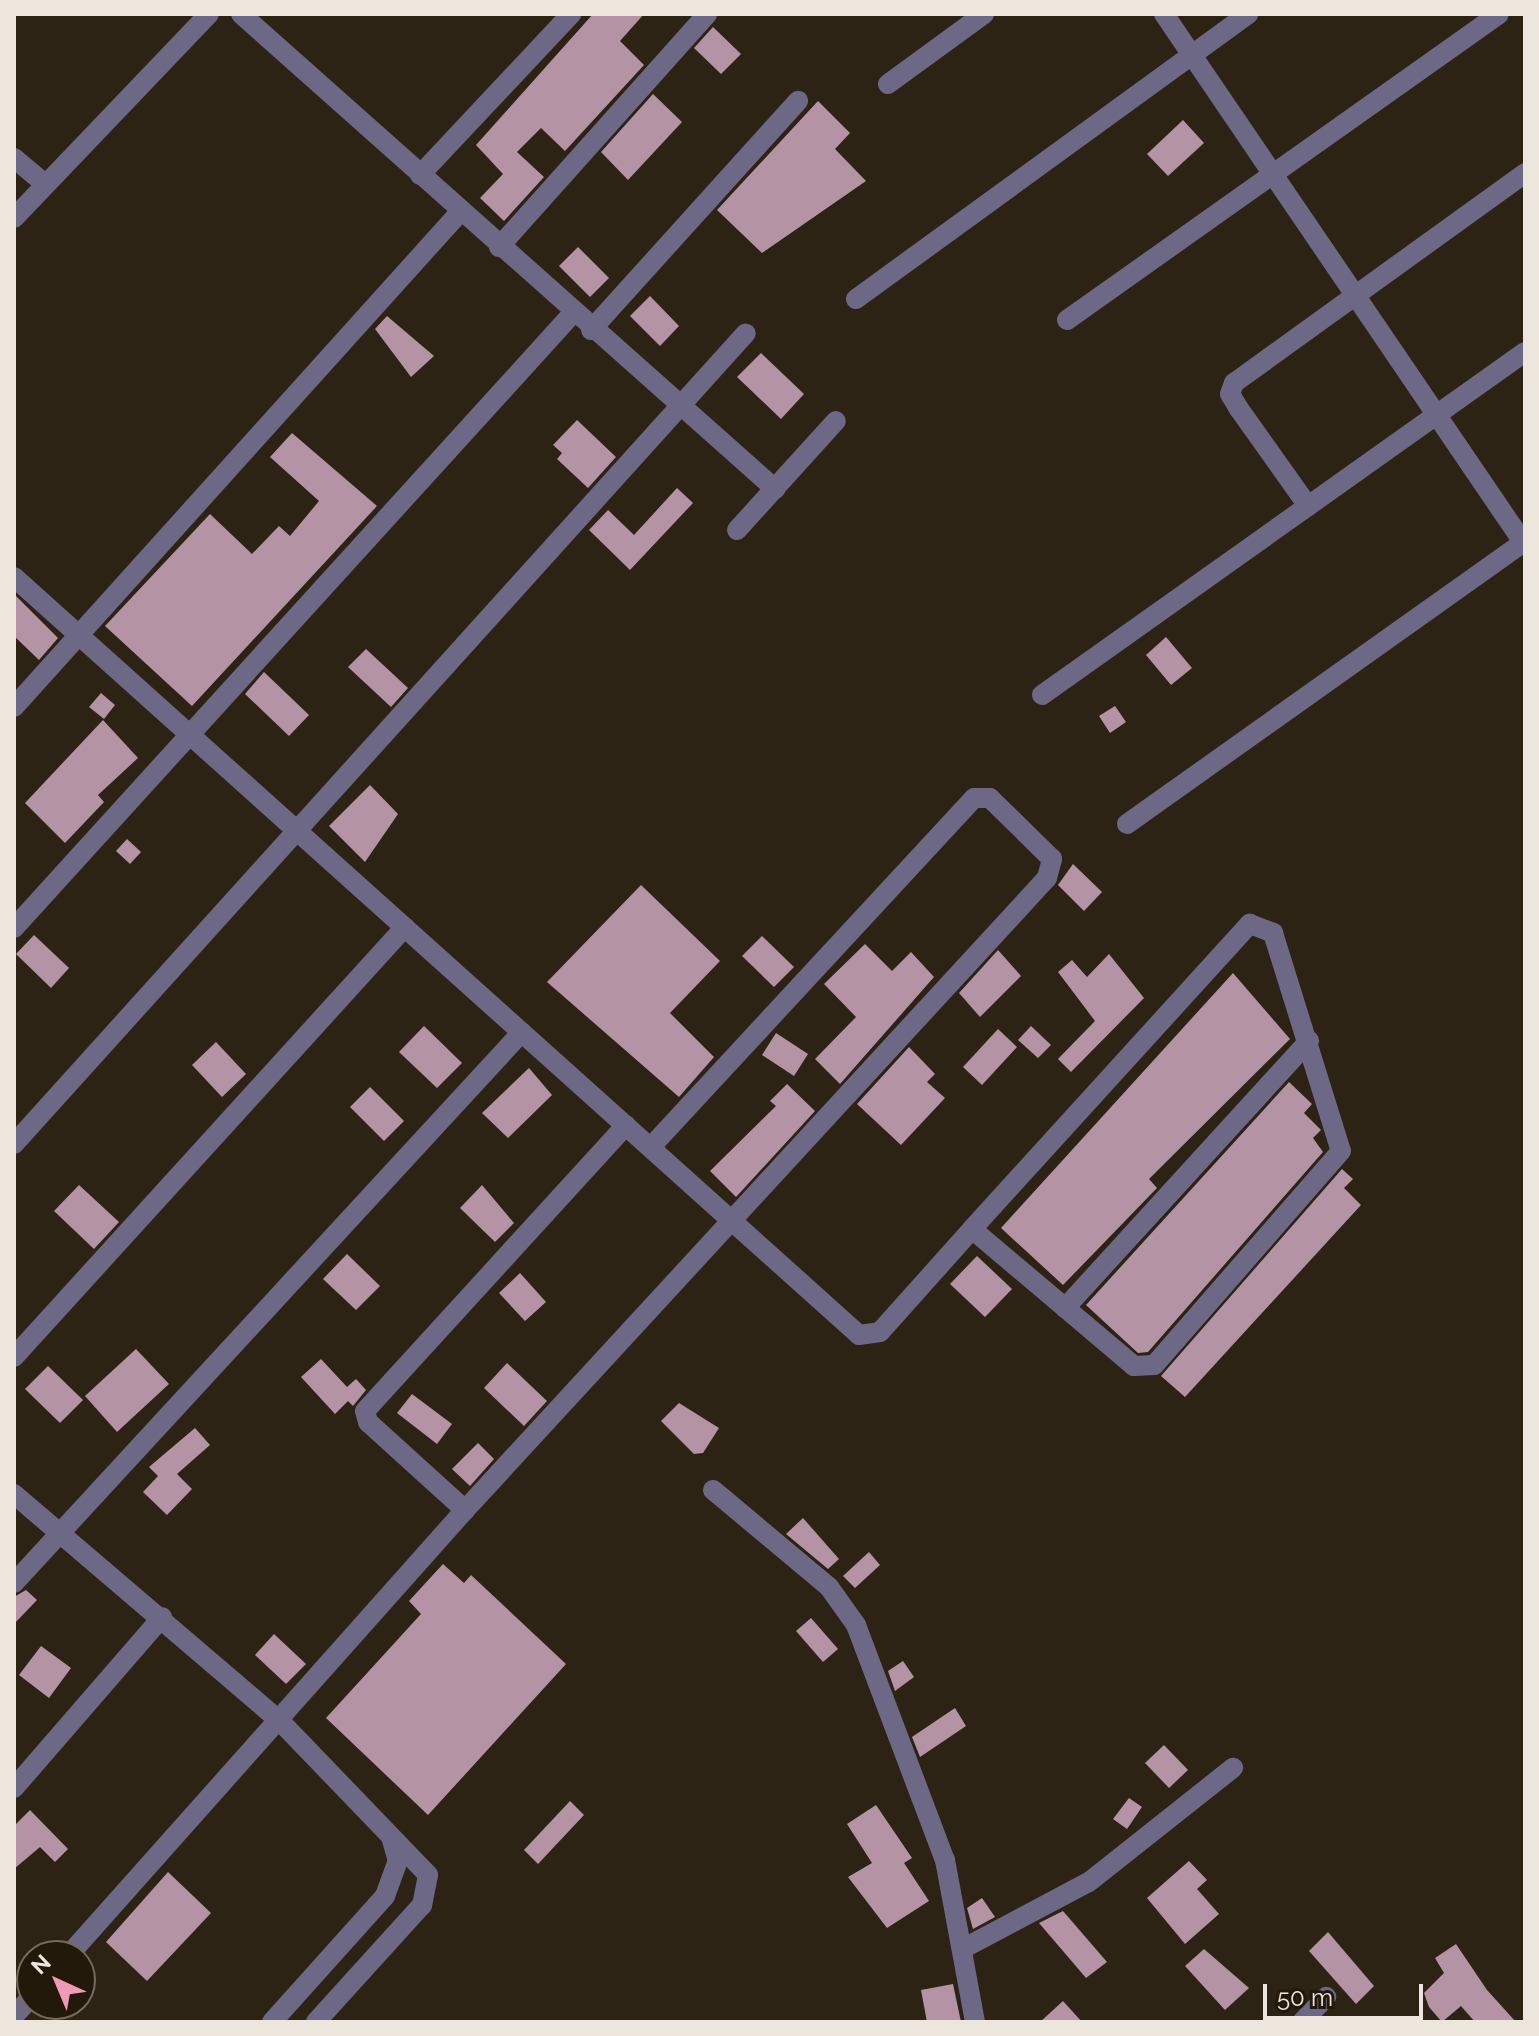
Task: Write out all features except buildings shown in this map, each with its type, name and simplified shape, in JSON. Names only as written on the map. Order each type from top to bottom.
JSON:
[{"type":"street","points":[[14,218],[209,14]]},
{"type":"street","points":[[241,14],[678,408],[775,489]]},
{"type":"street","points":[[420,175],[571,14]]},
{"type":"street","points":[[499,247],[707,14]]},
{"type":"street","points":[[888,84],[984,14]]},
{"type":"street","points":[[1127,824],[1524,543],[1352,297],[1193,53],[1164,14]]},
{"type":"street","points":[[856,299],[1248,14]]},
{"type":"street","points":[[1067,320],[1499,14]]},
{"type":"street","points":[[591,330],[798,101]]},
{"type":"street","points":[[14,158],[45,184]]},
{"type":"street","points":[[1308,506],[1230,394],[1247,372],[1525,173]]},
{"type":"street","points":[[14,707],[460,212]]},
{"type":"street","points":[[14,928],[573,313]]},
{"type":"street","points":[[14,1144],[746,333]]},
{"type":"street","points":[[1042,695],[1525,352]]},
{"type":"street","points":[[737,530],[836,421]]},
{"type":"street","points":[[14,577],[732,1221],[869,1337],[972,1229],[1250,924],[1273,933],[1341,1151],[1154,1365],[1134,1366],[972,1229]]},
{"type":"street","points":[[82,1940],[465,1510],[1054,868],[990,798],[966,804],[651,1147]]},
{"type":"street","points":[[14,1357],[405,927]]},
{"type":"street","points":[[14,1583],[522,1032]]},
{"type":"street","points":[[1065,1308],[1309,1041]]},
{"type":"street","points":[[465,1510],[368,1422],[365,1411],[626,1125]]},
{"type":"street","points":[[713,1490],[829,1587],[856,1625],[945,1860],[966,1947],[975,2022]]},
{"type":"street","points":[[14,1494],[162,1617],[279,1720],[428,1875],[430,1893],[316,2022]]},
{"type":"street","points":[[14,1788],[162,1617]]},
{"type":"street","points":[[966,1947],[1089,1882],[1233,1768]]},
{"type":"street","points":[[272,2022],[385,1896],[398,1861],[390,1833]]},
{"type":"street","points":[[1302,2022],[1326,1997]]}]
